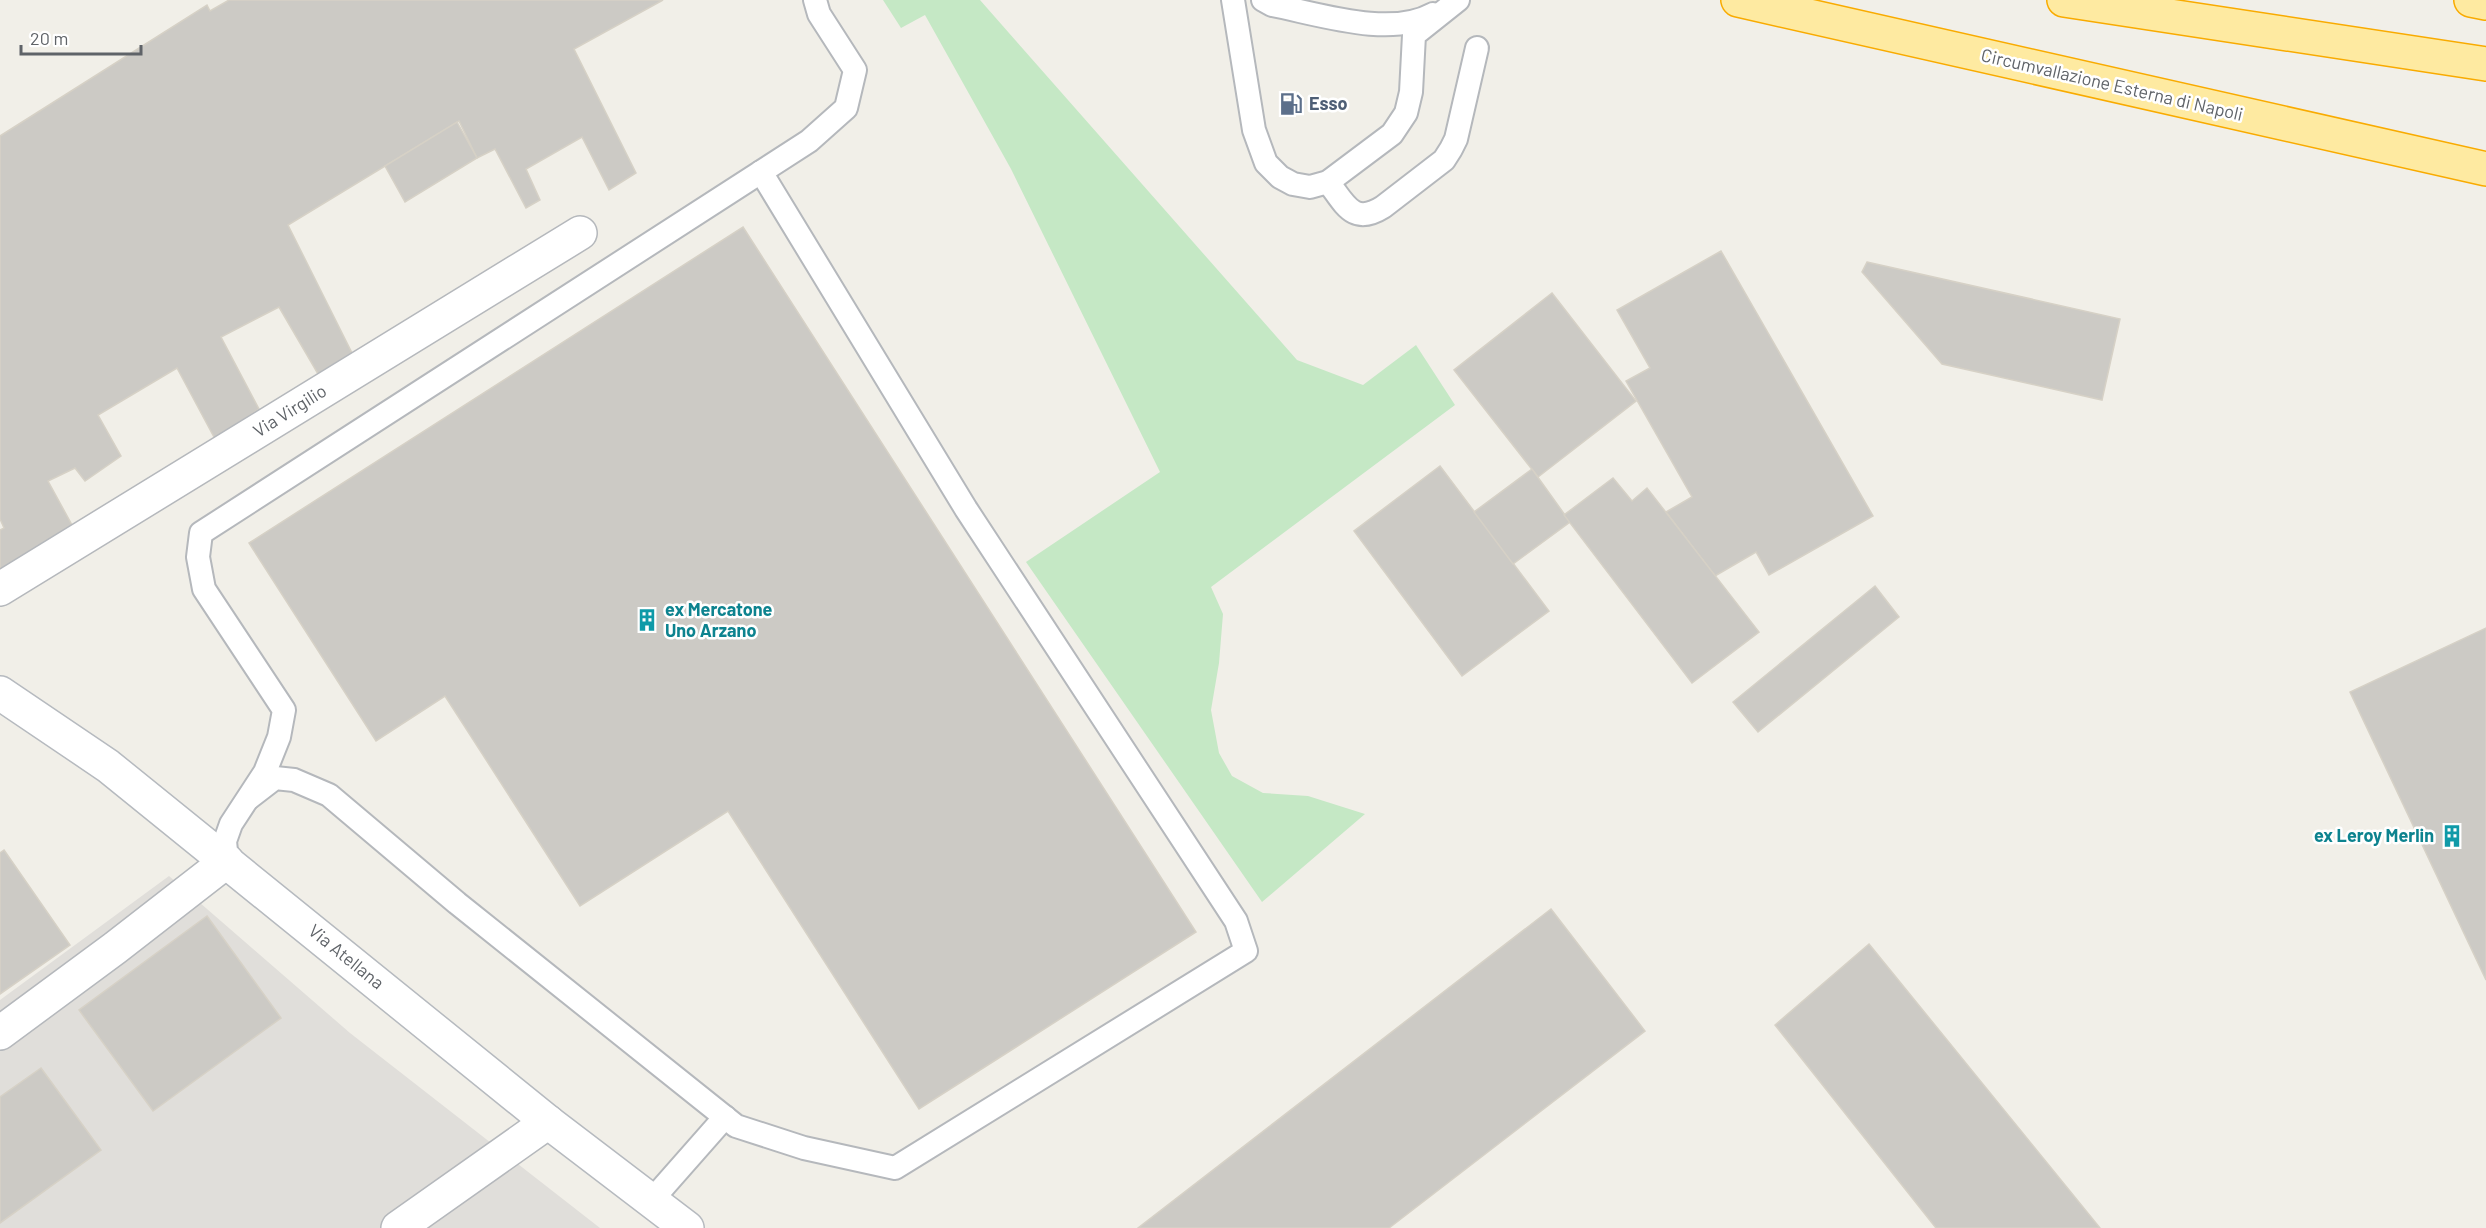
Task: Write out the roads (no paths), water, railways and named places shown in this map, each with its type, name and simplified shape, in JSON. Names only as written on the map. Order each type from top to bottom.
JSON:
[{"type":"highway","name":"Circumvallazione Esterna di Napoli","points":[[1738,0],[2486,169]]},
{"type":"highway","points":[[2064,0],[2475,62]]},
{"type":"highway","points":[[2471,0],[2486,3]]},
{"type":"street","name":"Via Virgilio","points":[[0,589],[580,232]]},
{"type":"street","name":"Via Atellana","points":[[0,693],[108,766],[548,1122],[687,1228]]},
{"type":"street","points":[[0,1034],[227,861]]},
{"type":"street","points":[[398,1228],[548,1122]]},
{"type":"lane","points":[[227,861],[225,841],[231,824],[265,772],[279,737],[284,710],[204,589],[198,557],[201,533],[809,141],[846,108],[855,70],[819,14],[815,0]]},
{"type":"lane","points":[[1233,0],[1254,130],[1266,163],[1280,177],[1293,184],[1310,186],[1328,182],[1392,134],[1406,113],[1412,92],[1414,35],[1458,0]]},
{"type":"lane","points":[[1263,0],[1272,5],[1378,25],[1420,21],[1458,0]]},
{"type":"lane","points":[[1328,182],[1347,207],[1362,217],[1383,207],[1444,160],[1456,139],[1477,48]]},
{"type":"lane","points":[[249,798],[275,778],[294,780],[329,795],[466,911],[736,1126],[804,1148],[895,1168],[1246,951],[1236,921],[966,509],[761,172]]},
{"type":"lane","points":[[651,1201],[725,1117]]},
{"type":"place","name":"Esso","points":[[1291,104]]},
{"type":"place","name":"ex Mercatone Uno Arzano","points":[[647,620]]},
{"type":"place","name":"ex Leroy Merlin","points":[[2452,836]]}]
